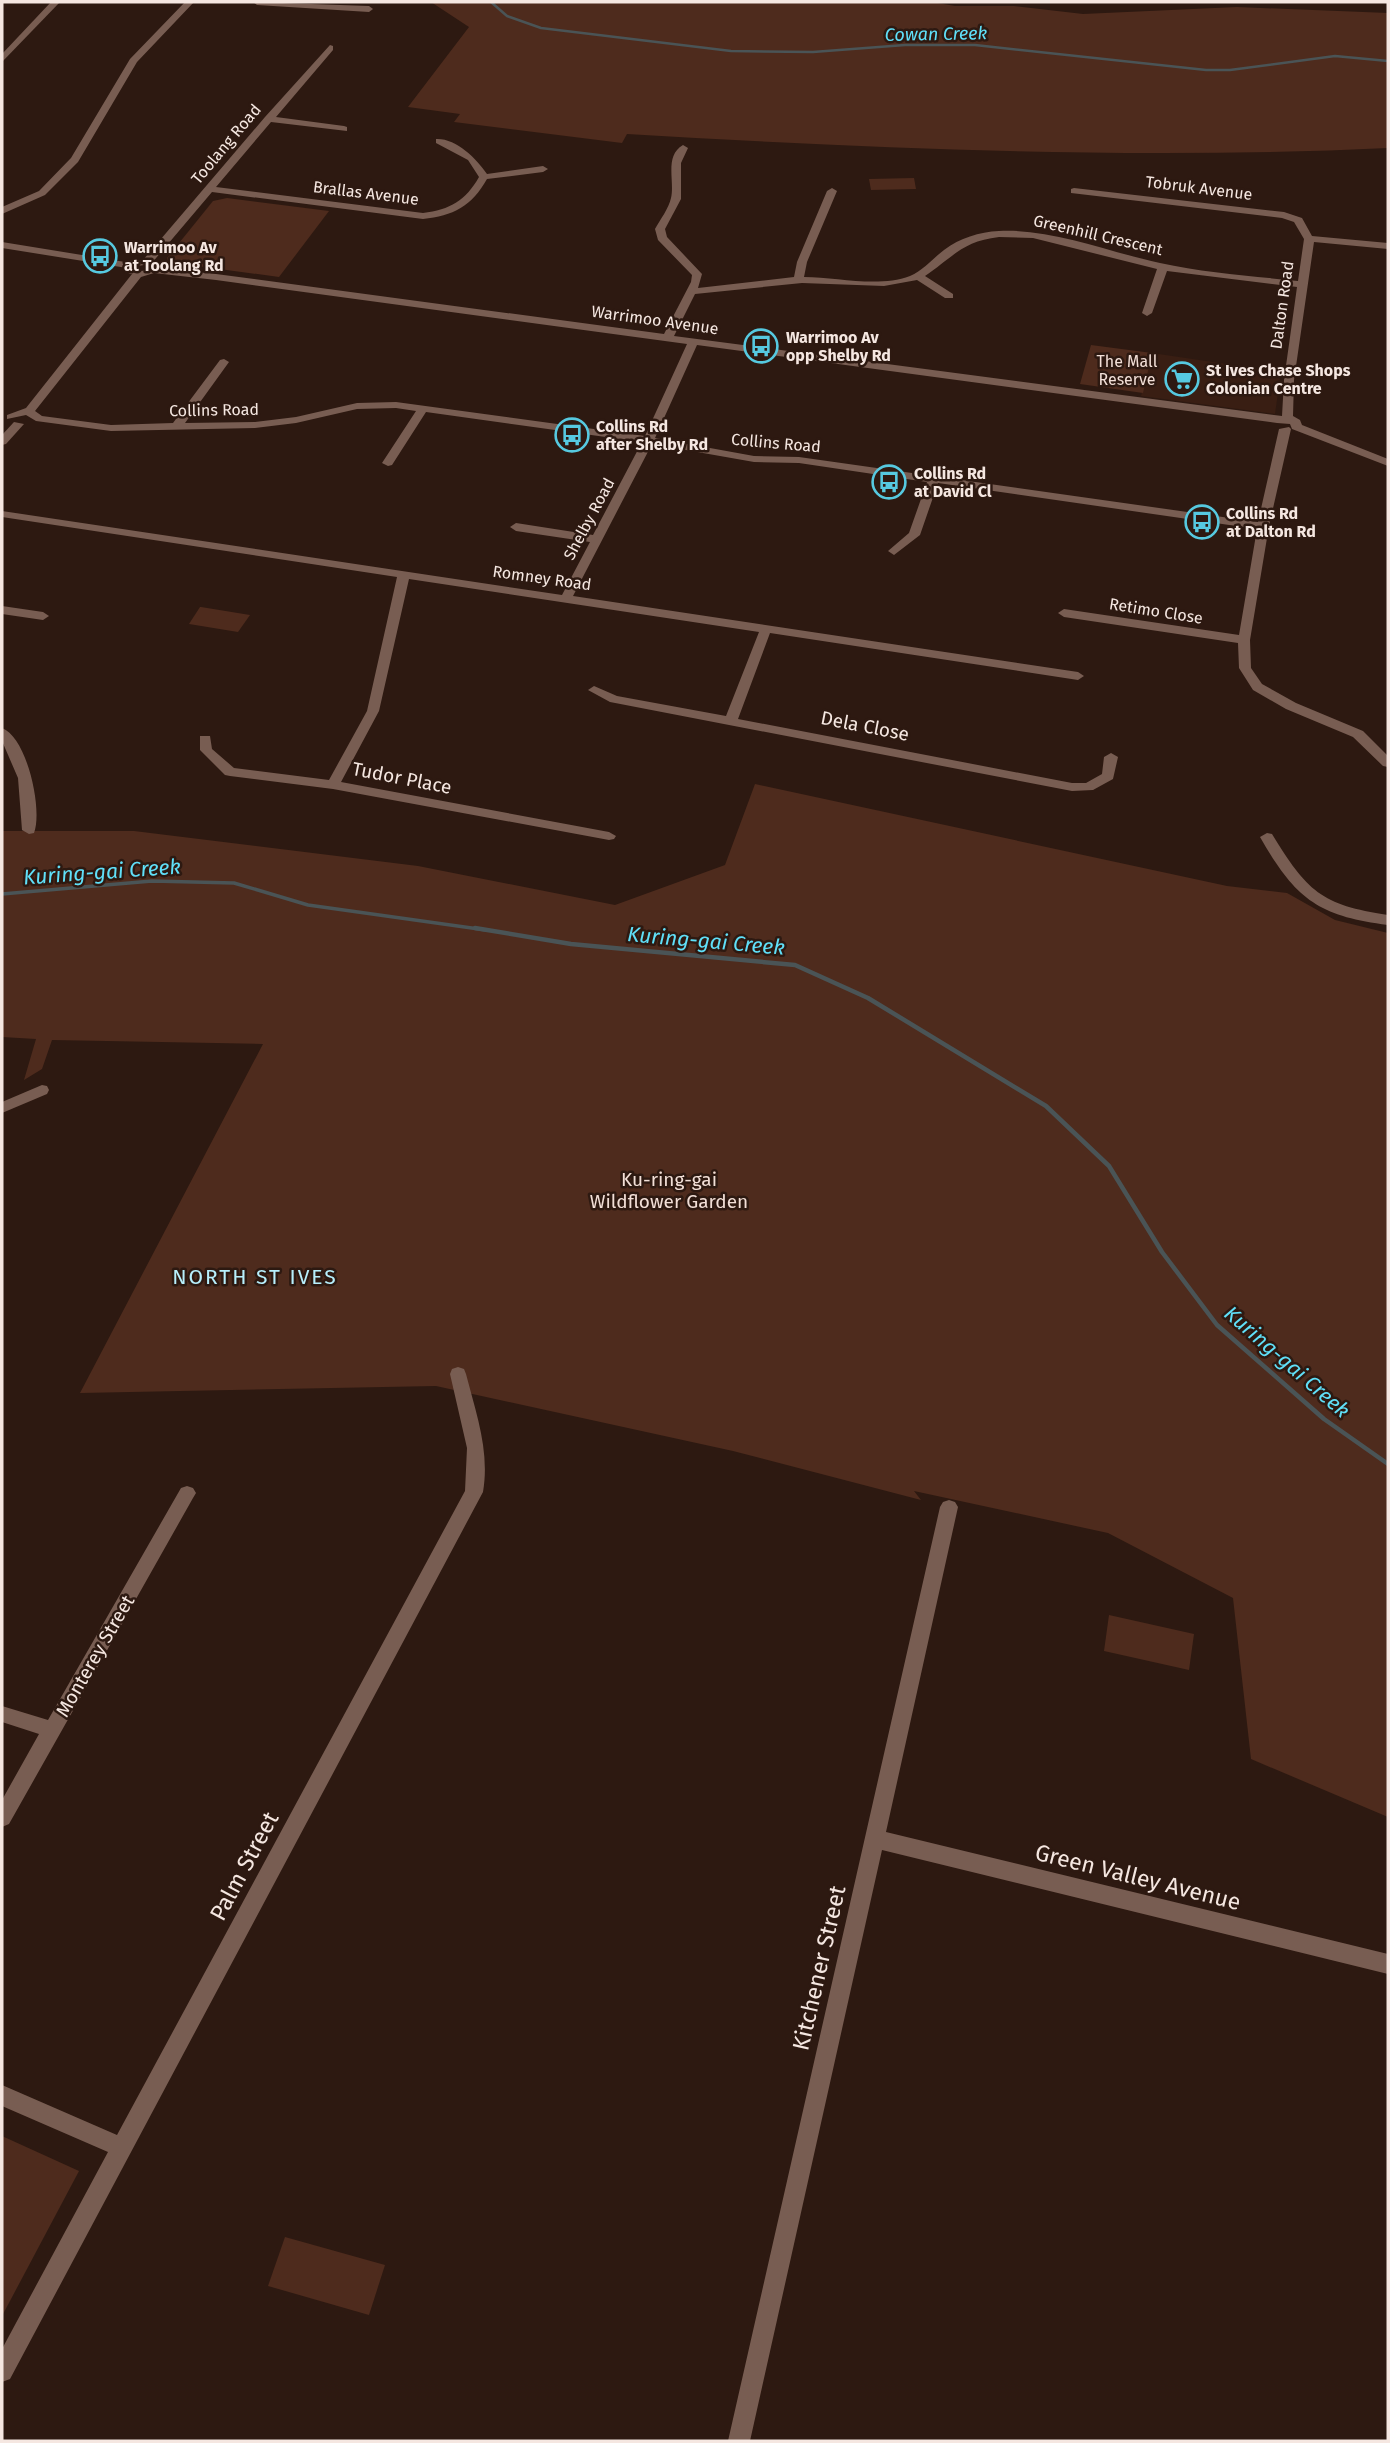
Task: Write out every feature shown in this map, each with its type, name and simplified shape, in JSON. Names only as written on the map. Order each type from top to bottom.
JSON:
[{"type":"street","points":[[2,59],[56,2]]},
{"type":"street","points":[[2,211],[42,192],[75,160],[133,61],[190,2]]},
{"type":"street","points":[[257,2],[369,9]]},
{"type":"street","name":"Toolang Road","points":[[150,266],[209,189],[330,48]]},
{"type":"street","points":[[268,119],[344,129]]},
{"type":"street","points":[[439,141],[471,158],[484,177],[543,169]]},
{"type":"street","points":[[667,337],[691,291],[696,274],[662,238],[660,229],[676,199],[676,163],[683,148]]},
{"type":"street","name":"Brallas Avenue","points":[[209,189],[423,216],[445,215],[460,208],[471,200],[484,177]]},
{"type":"street","points":[[798,281],[802,262],[831,191]]},
{"type":"street","name":"Tobruk Avenue","points":[[1073,191],[1284,215],[1298,220],[1309,239]]},
{"type":"street","name":"Greenhill Crescent","points":[[691,291],[798,281],[886,284],[918,276],[964,241],[996,233],[1033,235],[1163,267],[1302,285]]},
{"type":"street","points":[[1309,239],[1388,246]]},
{"type":"street","name":"Dalton Road","points":[[1309,239],[1286,424],[1263,526],[1244,640],[1245,668],[1257,687],[1291,706],[1358,734],[1388,763]]},
{"type":"street","points":[[2,244],[135,270],[150,266]]},
{"type":"street","name":"Warrimoo Avenue","points":[[150,266],[1286,424],[1388,463]]},
{"type":"street","points":[[1147,313],[1163,267]]},
{"type":"street","points":[[2,442],[10,419],[33,415],[135,270]]},
{"type":"street","points":[[918,276],[949,296]]},
{"type":"street","name":"Shelby Road","points":[[567,597],[648,441],[694,341]]},
{"type":"street","points":[[177,426],[224,362]]},
{"type":"street","name":"Collins Road","points":[[33,415],[111,428],[274,424],[346,408],[381,404],[648,441],[754,459],[799,460],[1263,526]]},
{"type":"street","points":[[388,463],[423,408]]},
{"type":"street","points":[[894,551],[914,534],[934,479]]},
{"type":"street","name":"Romney Road","points":[[2,514],[1078,676]]},
{"type":"street","points":[[516,527],[596,539]]},
{"type":"street","points":[[333,785],[373,710],[404,574]]},
{"type":"street","points":[[2,610],[43,616]]},
{"type":"street","name":"Retimo Close","points":[[1064,613],[1244,640]]},
{"type":"street","points":[[731,719],[766,629]]},
{"type":"street","name":"Dela Close","points":[[594,690],[614,699],[731,719],[1072,787],[1087,787],[1108,776],[1111,757]]},
{"type":"street","points":[[2,732],[19,755],[27,779],[29,830]]},
{"type":"street","name":"Tudor Place","points":[[205,739],[206,750],[230,772],[333,785],[609,836]]},
{"type":"street","points":[[1268,837],[1293,881],[1316,899],[1341,911],[1388,920]]},
{"type":"street","points":[[2,1108],[42,1090]]},
{"type":"street","name":"Palm Street","points":[[2,2371],[474,1492],[478,1457],[458,1374]]},
{"type":"street","name":"Monterey Street","points":[[2,1818],[187,1493]]},
{"type":"street","name":"Kitchener Street","points":[[739,2441],[949,1507]]},
{"type":"street","points":[[2,1714],[52,1730]]},
{"type":"street","name":"Green Valley Avenue","points":[[876,1839],[1388,1964]]},
{"type":"street","points":[[2,2095],[120,2147]]},
{"type":"shaded area","points":[[1152,353],[1281,372],[1275,414],[1141,396]]},
{"type":"green space","points":[[431,2],[932,2],[955,6],[1014,6],[1083,14],[1237,7],[1388,13],[1388,148],[1103,153],[817,144],[627,134],[622,143],[454,122],[460,114],[408,107],[469,27]]},
{"type":"green space","points":[[914,178],[916,189],[871,190],[869,179]]},
{"type":"green space","points":[[227,198],[329,211],[279,277],[168,262],[167,258],[213,201]]},
{"type":"green space","name":"The Mall Reserve","points":[[1091,345],[1152,353],[1143,393],[1080,384]]},
{"type":"green space","points":[[200,607],[250,615],[238,632],[189,624]]},
{"type":"green space","name":"Ku-ring-gai Wildflower Garden","points":[[755,784],[1227,886],[1287,893],[1335,920],[1388,933],[1388,1817],[1251,1759],[1233,1598],[1108,1533],[914,1491],[921,1500],[733,1451],[436,1386],[80,1393],[263,1044],[52,1040],[42,1069],[24,1080],[36,1039],[2,1037],[2,831],[134,831],[418,866],[615,905],[725,865]]},
{"type":"green space","points":[[1109,1615],[1194,1634],[1189,1670],[1104,1651]]},
{"type":"green space","points":[[2,2136],[79,2171],[2,2316]]},
{"type":"green space","points":[[285,2237],[385,2265],[369,2315],[268,2286]]},
{"type":"waterway","name":"Cowan Creek","points":[[491,2],[507,16],[541,28],[731,51],[813,52],[905,45],[975,45],[1206,70],[1230,70],[1335,56],[1388,61]]},
{"type":"waterway","name":"Kuring-gai Creek","points":[[2,894],[152,881],[234,883],[308,905],[486,930]]},
{"type":"waterway","name":"Kuring-gai Creek","points":[[475,928],[571,944],[795,965],[868,998],[1046,1106],[1109,1166],[1162,1252],[1217,1325],[1324,1419],[1388,1464]]},
{"type":"place","name":"Warrimoo Av at Toolang Rd","points":[[100,256]]},
{"type":"place","name":"Warrimoo Av opp Shelby Rd","points":[[761,346]]},
{"type":"place","name":"St Ives Chase Shops Colonian Centre","points":[[1182,379]]},
{"type":"place","name":"Collins Rd after Shelby Rd","points":[[572,435]]},
{"type":"place","name":"Collins Rd at David Cl","points":[[889,482]]},
{"type":"place","name":"Collins Rd at Dalton Rd","points":[[1202,522]]},
{"type":"district","name":"NORTH ST IVES","points":[[255,1277]]}]
